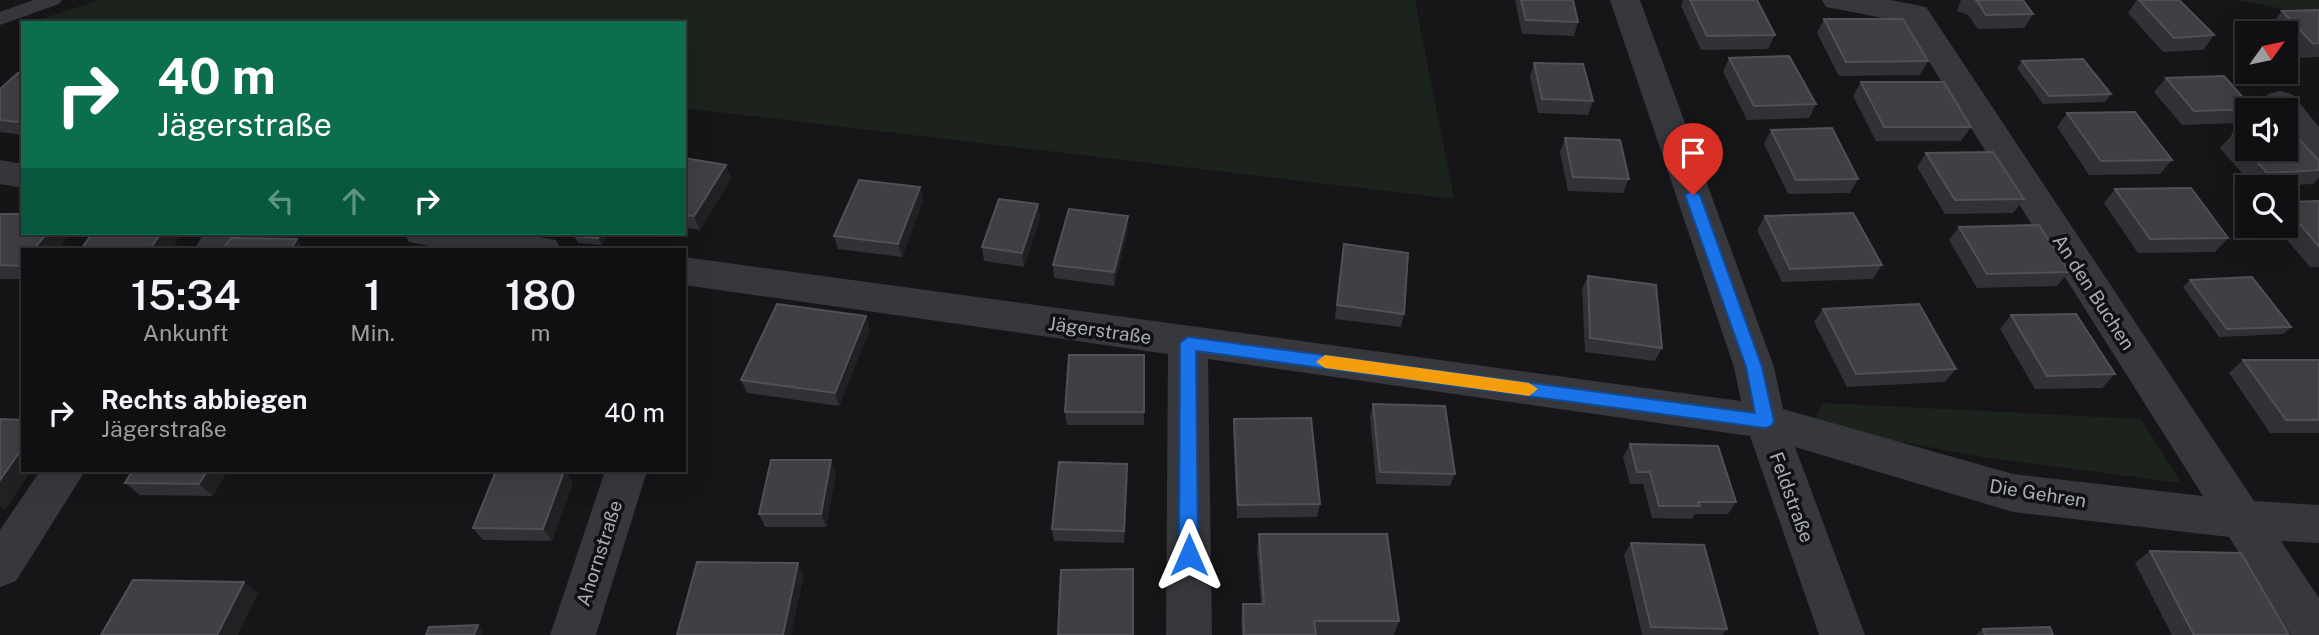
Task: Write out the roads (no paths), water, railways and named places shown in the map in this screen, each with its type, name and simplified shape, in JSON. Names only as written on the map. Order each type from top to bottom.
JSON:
[{"type":"street","name":"Feldstraße","points":[[1625,0],[1754,367],[1765,421],[1842,635]]},
{"type":"street","name":"An den Buchen","points":[[1837,0],[1915,14],[2317,635]]},
{"type":"street","points":[[2298,124],[2319,150]]},
{"type":"street","points":[[0,172],[21,176]]},
{"type":"street","points":[[436,235],[529,248]]},
{"type":"street","name":"Jägerstraße","points":[[686,277],[1765,421]]},
{"type":"street","points":[[1188,343],[1189,635]]},
{"type":"street","name":"Die Gehren","points":[[1765,421],[2013,493],[2240,519],[2319,524]]},
{"type":"street","points":[[2,560],[63,472]]},
{"type":"street","name":"Ahornstraße","points":[[573,635],[626,472]]},
{"type":"lane","points":[[0,19],[52,0]]}]
